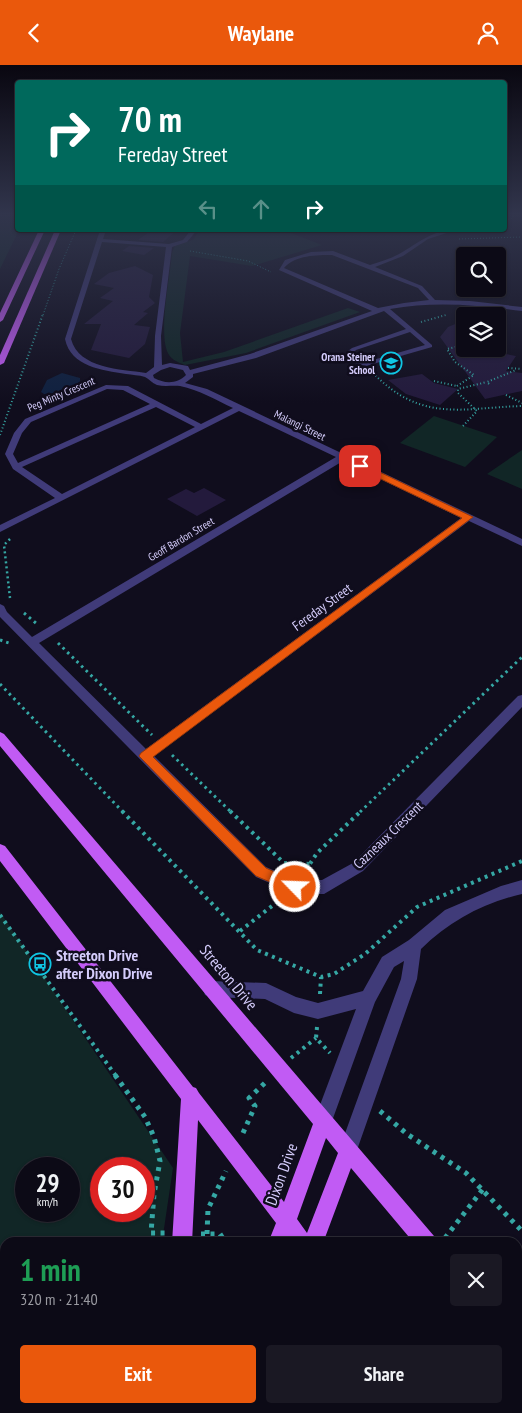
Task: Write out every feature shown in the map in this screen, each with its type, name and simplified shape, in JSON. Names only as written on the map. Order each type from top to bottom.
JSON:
[{"type":"main road","points":[[0,320],[20,278]]},
{"type":"main road","points":[[0,363],[37,278]]},
{"type":"main road","name":"Streeton Drive","points":[[0,737],[422,1237]]},
{"type":"main road","points":[[0,850],[299,1237]]},
{"type":"main road","points":[[182,1237],[190,1094]]},
{"type":"main road","name":"Dixon Drive","points":[[280,1237],[323,1121]]},
{"type":"main road","points":[[315,1237],[348,1150]]},
{"type":"street","points":[[88,278],[68,339],[68,347],[74,356],[88,363],[132,373],[185,371],[253,355],[382,309],[432,300],[472,302],[522,309]]},
{"type":"street","points":[[153,371],[159,349],[158,336],[165,278]]},
{"type":"street","points":[[303,278],[382,309],[430,346]]},
{"type":"street","points":[[398,278],[420,287],[432,300]]},
{"type":"street","points":[[410,329],[360,347],[348,354],[361,363],[370,363],[430,346]]},
{"type":"street","name":"Malangi Street","points":[[159,349],[185,371],[204,391]]},
{"type":"street","name":"Malangi Street","points":[[153,371],[158,383],[177,383],[204,391],[522,543]]},
{"type":"street","points":[[177,383],[185,371]]},
{"type":"street","name":"Peg Minty Crescent","points":[[16,467],[9,455],[19,429],[24,423],[33,417],[106,387],[125,387],[201,427]]},
{"type":"street","points":[[16,467],[156,404]]},
{"type":"street","points":[[0,529],[239,408]]},
{"type":"street","name":"Geoff Bardon Street","points":[[32,643],[343,457]]},
{"type":"street","points":[[16,467],[60,497]]},
{"type":"street","name":"Fereday Street","points":[[145,756],[468,517]]},
{"type":"street","name":"Cazneaux Crescent","points":[[5,604],[3,613],[261,872],[295,887],[324,887],[358,867],[522,699]]},
{"type":"street","points":[[323,1121],[368,997],[388,962],[414,945],[450,915],[506,891],[522,887]]},
{"type":"street","points":[[348,1150],[410,979],[414,945]]},
{"type":"street","points":[[211,989],[266,991],[294,1005],[318,1011],[368,997]]},
{"type":"path","points":[[0,435],[56,278]]},
{"type":"path","points":[[423,322],[452,314]]},
{"type":"path","points":[[430,346],[456,345]]},
{"type":"path","points":[[456,347],[447,349],[451,357],[474,375],[462,381],[457,387],[458,393],[476,409]]},
{"type":"path","points":[[370,363],[372,372],[393,391],[418,404],[452,411],[522,404]]},
{"type":"path","points":[[508,368],[516,370]]},
{"type":"path","points":[[434,381],[457,387],[488,383],[522,369]]},
{"type":"path","points":[[506,395],[522,404]]},
{"type":"path","points":[[463,426],[471,419],[476,409]]},
{"type":"path","points":[[5,604],[4,545],[14,535]]},
{"type":"path","points":[[18,607],[48,633],[284,863],[310,864]]},
{"type":"path","points":[[240,931],[295,887],[317,853],[522,657]]},
{"type":"path","points":[[0,685],[258,950],[321,977],[334,974],[365,953],[417,907],[522,861]]},
{"type":"path","points":[[0,915],[145,1117],[154,1137],[160,1161],[154,1193],[151,1233]]},
{"type":"path","points":[[299,1051],[316,1038]]},
{"type":"path","points":[[251,1116],[255,1106],[249,1098],[258,1090]]},
{"type":"path","points":[[388,1119],[412,1139],[435,1151],[459,1168],[483,1189],[522,1231]]},
{"type":"path","points":[[446,1237],[483,1189]]},
{"type":"path","points":[[207,1234],[208,1209]]},
{"type":"green space","points":[[169,278],[187,278],[180,333],[183,362],[224,352],[348,308],[360,312],[246,353],[185,365],[170,356],[167,351],[164,330]]},
{"type":"green space","points":[[434,416],[497,437],[465,467],[400,443]]},
{"type":"green space","points":[[522,450],[522,489],[487,474]]},
{"type":"green space","points":[[0,912],[173,1168],[163,1237],[0,1237]]},
{"type":"water","points":[[62,373],[80,378],[80,382],[58,392],[44,394],[41,392],[47,380]]},
{"type":"building","points":[[102,278],[152,278],[149,297],[155,303],[143,312],[148,313],[134,325],[150,327],[145,344],[129,358],[91,350],[101,324],[84,324],[113,301],[100,298],[114,288],[94,284]]},
{"type":"building","points":[[456,324],[456,357],[506,357],[506,354],[516,356],[506,371],[522,373],[522,391],[485,399],[440,337],[448,327]]},
{"type":"building","points":[[422,374],[434,383],[458,389],[440,405],[406,394],[388,380]]},
{"type":"building","points":[[204,488],[226,500],[197,516],[167,499],[186,489],[194,493]]},
{"type":"place","name":"Orana Steiner School","points":[[391,363]]},
{"type":"place","name":"Streeton Drive after Dixon Drive","points":[[40,964]]},
{"type":"route","points":[[295,887],[261,872],[145,756],[468,517],[360,466]]}]
